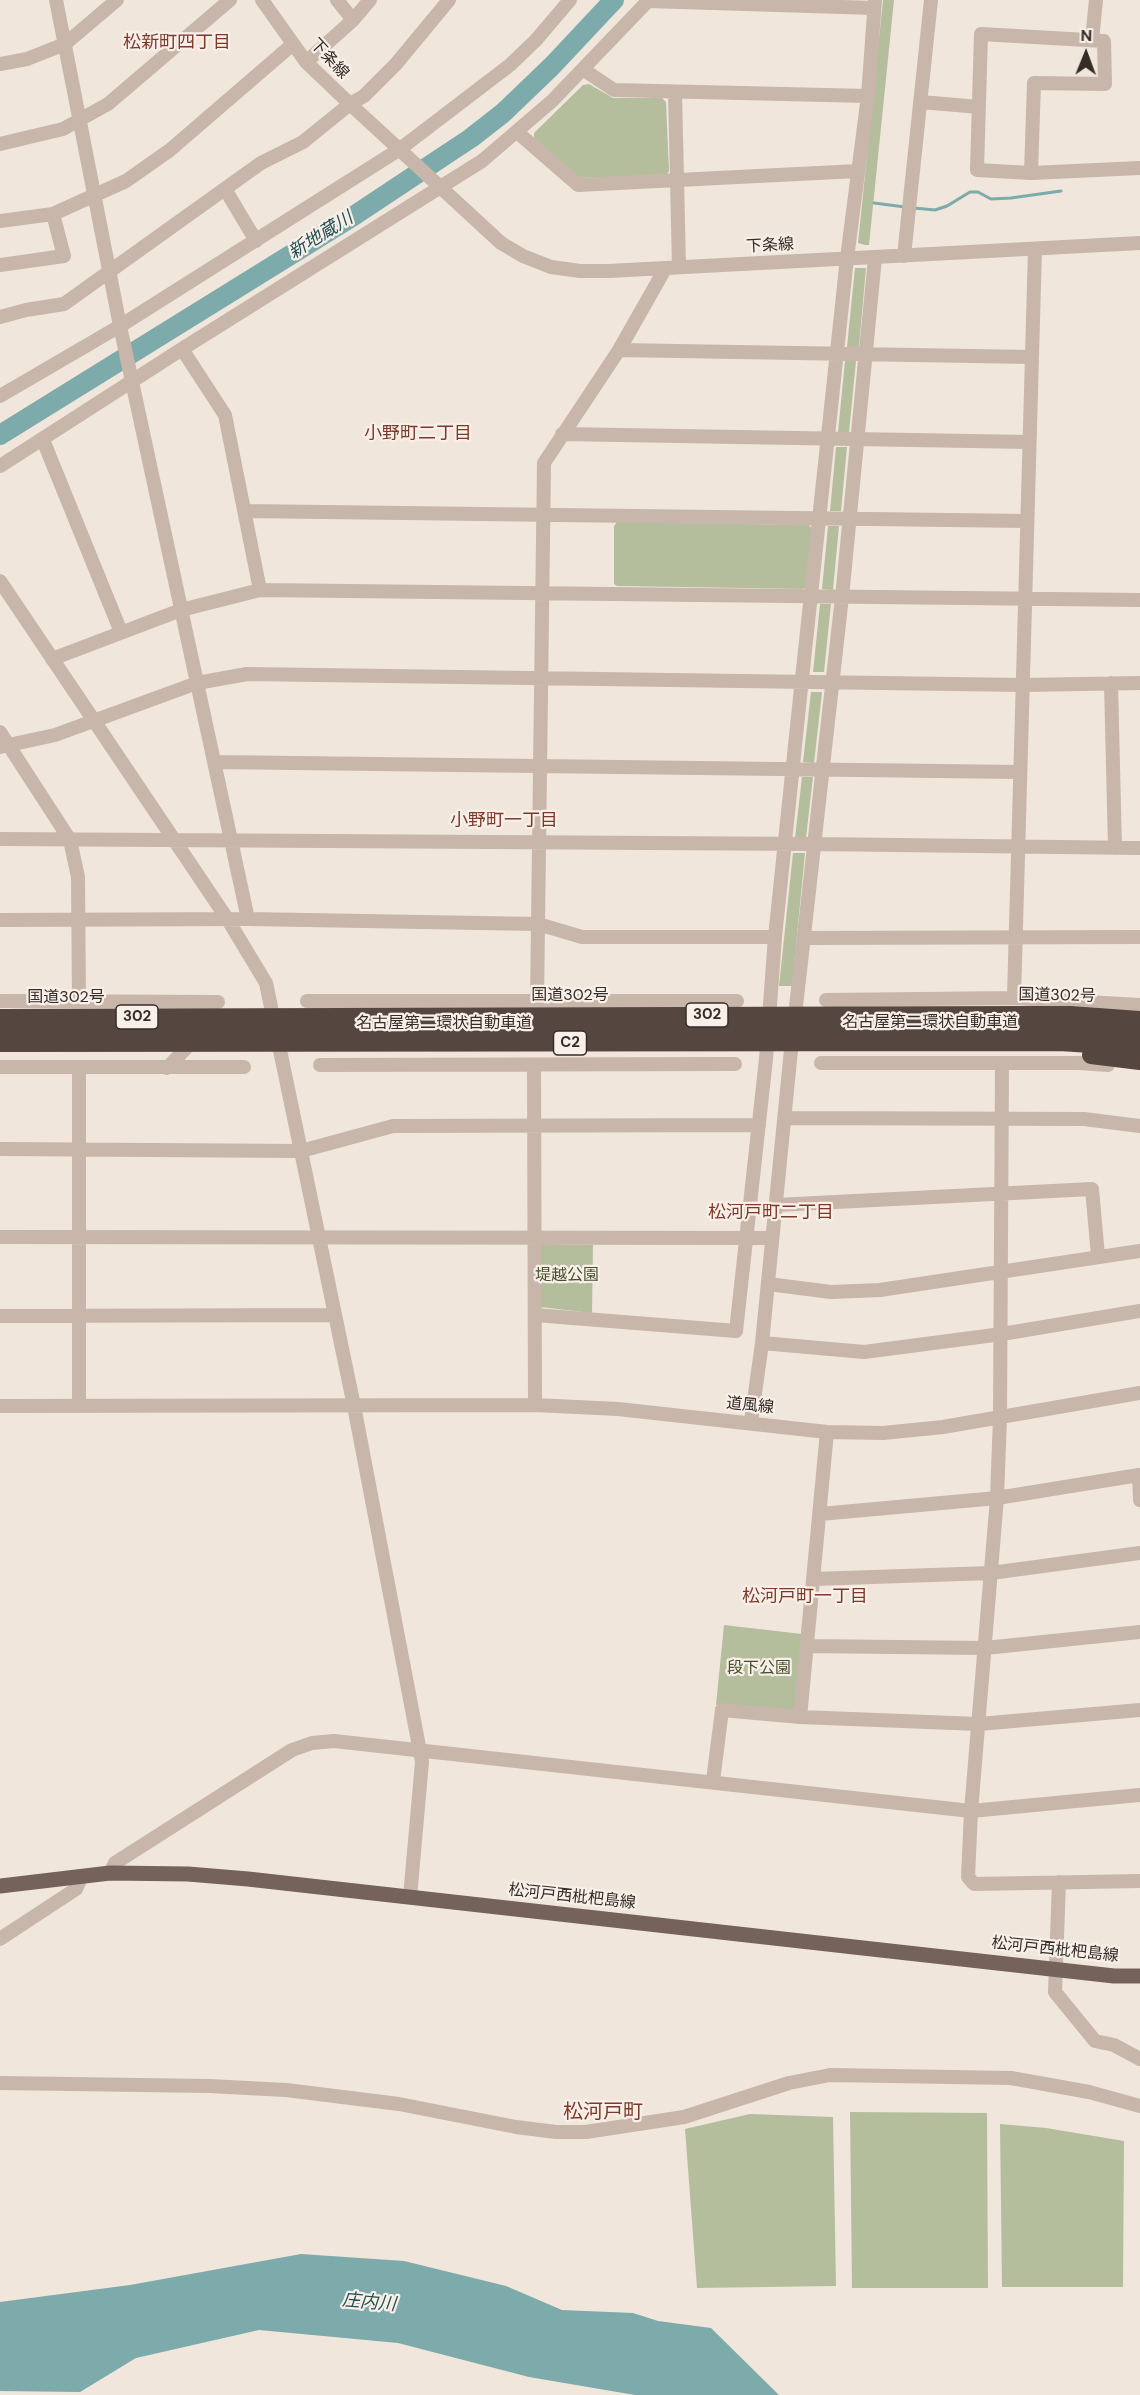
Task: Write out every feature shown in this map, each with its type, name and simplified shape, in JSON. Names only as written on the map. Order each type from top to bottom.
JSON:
[{"type":"highway","name":"国道302号","points":[[0,1018],[154,1017],[217,1009],[274,1017],[341,1017],[644,1008],[702,1015],[1070,1015],[1140,1020]]},
{"type":"highway","name":"名古屋第二環状自動車道","points":[[0,1028],[888,1028],[1059,1029],[1140,1034]]},
{"type":"highway","name":"名古屋第二環状自動車道","points":[[0,1042],[1059,1042],[1140,1047]]},
{"type":"highway","points":[[887,1043],[1059,1052],[1140,1061]]},
{"type":"main road","name":"松河戸西枇杷島線","points":[[0,1886],[110,1873],[188,1874],[1114,1976],[1140,1976]]},
{"type":"street","points":[[56,0],[122,332],[248,919]]},
{"type":"street","points":[[0,64],[27,59],[65,44],[117,0]]},
{"type":"street","points":[[0,144],[63,129],[108,104],[230,0]]},
{"type":"street","name":"下条線","points":[[262,0],[306,62],[350,104],[501,243],[523,256],[551,267],[580,271],[672,268],[1140,243]]},
{"type":"street","points":[[337,0],[353,20]]},
{"type":"street","points":[[306,62],[353,20],[370,0]]},
{"type":"street","points":[[0,317],[64,304],[261,163],[303,142],[350,104],[364,96],[396,64],[449,0]]},
{"type":"street","points":[[0,396],[122,332],[256,241],[404,153],[510,65],[536,40],[570,0]]},
{"type":"street","points":[[0,466],[43,440],[132,377],[182,349],[437,183],[482,161],[584,70],[649,0],[875,4],[868,96],[847,258],[736,1332],[535,1315]]},
{"type":"street","points":[[904,256],[931,0]]},
{"type":"street","points":[[1092,40],[1096,0]]},
{"type":"street","points":[[1030,172],[1034,83],[1105,84],[1104,41],[981,34],[977,170],[1030,172],[1140,168]]},
{"type":"street","points":[[0,221],[53,214],[126,181],[170,150],[293,44]]},
{"type":"street","points":[[584,70],[614,90],[868,96]]},
{"type":"street","points":[[537,1001],[544,463],[672,268],[678,182],[675,92]]},
{"type":"street","points":[[921,102],[979,107]]},
{"type":"street","points":[[517,132],[578,185],[678,182],[858,171]]},
{"type":"street","points":[[225,189],[256,241]]},
{"type":"street","points":[[0,265],[64,256],[53,214]]},
{"type":"street","points":[[1014,998],[1035,249]]},
{"type":"street","points":[[751,1422],[762,1342],[795,1015],[842,597],[875,258]]},
{"type":"street","points":[[182,349],[225,415],[260,590]]},
{"type":"street","points":[[619,350],[1031,357]]},
{"type":"street","points":[[562,434],[1029,442]]},
{"type":"street","points":[[43,440],[122,632]]},
{"type":"street","points":[[246,511],[1027,521]]},
{"type":"street","points":[[0,582],[228,920],[262,975],[274,1017],[354,1406],[422,1762],[410,1897]]},
{"type":"street","points":[[52,659],[182,610],[260,590],[1140,600]]},
{"type":"street","points":[[5,747],[55,735],[197,683],[247,674],[1023,685],[1140,683]]},
{"type":"street","points":[[1111,683],[1114,848]]},
{"type":"street","points":[[0,732],[5,747],[70,840],[78,877],[79,1001]]},
{"type":"street","points":[[214,762],[1019,772]]},
{"type":"street","points":[[0,839],[815,844],[1140,849]]},
{"type":"street","points":[[0,920],[248,919],[538,924],[582,937],[775,938]]},
{"type":"street","points":[[804,938],[1140,937]]},
{"type":"street","points":[[826,1000],[1014,998],[1140,1005]]},
{"type":"street","points":[[307,1001],[537,1001],[644,1008],[737,1000]]},
{"type":"street","points":[[0,1001],[143,1001],[217,1009]]},
{"type":"street","points":[[143,1001],[154,1017]]},
{"type":"street","points":[[341,1017],[361,1001]]},
{"type":"street","points":[[167,1068],[217,1009]]},
{"type":"street","points":[[647,1064],[702,1015]]},
{"type":"street","points":[[911,1015],[949,1063]]},
{"type":"street","points":[[382,1016],[427,1065]]},
{"type":"street","points":[[821,1063],[1078,1063],[1140,1068]]},
{"type":"street","points":[[1002,1063],[1002,1334],[997,1498],[971,1811],[968,1877],[974,1884],[1140,1881]]},
{"type":"street","points":[[320,1065],[735,1064]]},
{"type":"street","points":[[534,1065],[535,1405]]},
{"type":"street","points":[[0,1067],[244,1067]]},
{"type":"street","points":[[79,1068],[79,1406]]},
{"type":"street","points":[[785,1118],[1002,1117],[1084,1119],[1140,1126]]},
{"type":"street","points":[[0,1149],[301,1151],[393,1125],[759,1125]]},
{"type":"street","points":[[776,1205],[1092,1189],[1098,1256]]},
{"type":"street","points":[[0,1237],[772,1238]]},
{"type":"street","points":[[768,1284],[854,1293],[1140,1251]]},
{"type":"street","points":[[762,1342],[864,1352],[1002,1334],[1140,1311]]},
{"type":"street","points":[[0,1316],[334,1316]]},
{"type":"street","name":"道風線","points":[[0,1406],[535,1405],[618,1409],[827,1432],[883,1433],[944,1427],[1140,1393]]},
{"type":"street","points":[[800,1717],[827,1432]]},
{"type":"street","points":[[820,1514],[997,1498],[1138,1475],[1140,1500]]},
{"type":"street","points":[[814,1579],[991,1573],[1140,1553]]},
{"type":"street","points":[[807,1646],[985,1648],[1140,1632]]},
{"type":"street","points":[[713,1781],[722,1710],[800,1717],[980,1724],[1140,1710]]},
{"type":"street","points":[[110,1873],[115,1863],[292,1750],[312,1743],[334,1740],[971,1811],[1140,1795]]},
{"type":"street","points":[[0,1939],[76,1889],[82,1876]]},
{"type":"street","points":[[1059,1882],[1055,1992],[1095,2042],[1114,2045],[1140,2059]]},
{"type":"street","points":[[0,2083],[209,2086],[286,2090],[399,2104],[516,2127],[556,2132],[586,2132],[684,2117],[789,2083],[830,2075],[976,2075],[1011,2078],[1067,2087],[1140,2106]]},
{"type":"green space","points":[[883,0],[894,0],[869,245],[865,245],[858,243]]},
{"type":"green space","points":[[589,84],[613,98],[662,98],[666,102],[669,171],[666,175],[578,178],[534,139],[534,133],[583,85]]},
{"type":"green space","points":[[855,268],[866,268],[859,347],[847,347]]},
{"type":"green space","points":[[845,361],[856,361],[849,432],[838,432]]},
{"type":"green space","points":[[836,447],[847,447],[841,511],[830,511]]},
{"type":"green space","points":[[617,522],[809,525],[812,529],[807,586],[803,589],[617,586],[614,584],[614,526]]},
{"type":"green space","points":[[828,526],[839,526],[833,590],[822,589]]},
{"type":"green space","points":[[820,604],[831,604],[824,672],[813,672]]},
{"type":"green space","points":[[811,692],[822,692],[814,763],[803,762]]},
{"type":"green space","points":[[802,777],[813,777],[806,838],[795,838]]},
{"type":"green space","points":[[793,853],[805,853],[792,986],[779,986]]},
{"type":"green space","name":"堤越公園","points":[[541,1244],[593,1245],[592,1313],[540,1307]]},
{"type":"green space","name":"段下公園","points":[[724,1625],[802,1634],[795,1709],[791,1712],[716,1705]]},
{"type":"green space","points":[[850,2112],[987,2113],[988,2288],[852,2288]]},
{"type":"green space","points":[[750,2114],[833,2117],[836,2286],[697,2288],[685,2129]]},
{"type":"green space","points":[[1000,2124],[1046,2128],[1124,2141],[1123,2287],[1002,2287]]},
{"type":"water","name":"庄内川","points":[[301,2254],[404,2261],[506,2286],[562,2310],[633,2313],[658,2321],[711,2328],[779,2395],[635,2395],[529,2377],[398,2343],[259,2330],[136,2358],[80,2392],[0,2391],[0,2302],[130,2285]]},
{"type":"waterway","name":"新地蔵川","points":[[0,435],[355,215],[471,138],[503,113],[552,66],[614,0]]},
{"type":"waterway","points":[[914,208],[935,210],[947,206],[970,192],[978,192],[991,199],[1061,191]]},
{"type":"waterway","points":[[874,203],[905,207]]},
{"type":"district","name":"松新町四丁目","points":[[177,43]]},
{"type":"district","name":"小野町二丁目","points":[[418,434]]},
{"type":"district","name":"小野町一丁目","points":[[504,821]]},
{"type":"district","name":"松河戸町二丁目","points":[[771,1213]]},
{"type":"district","name":"松河戸町一丁目","points":[[805,1597]]},
{"type":"district","name":"松河戸町","points":[[603,2113]]}]
